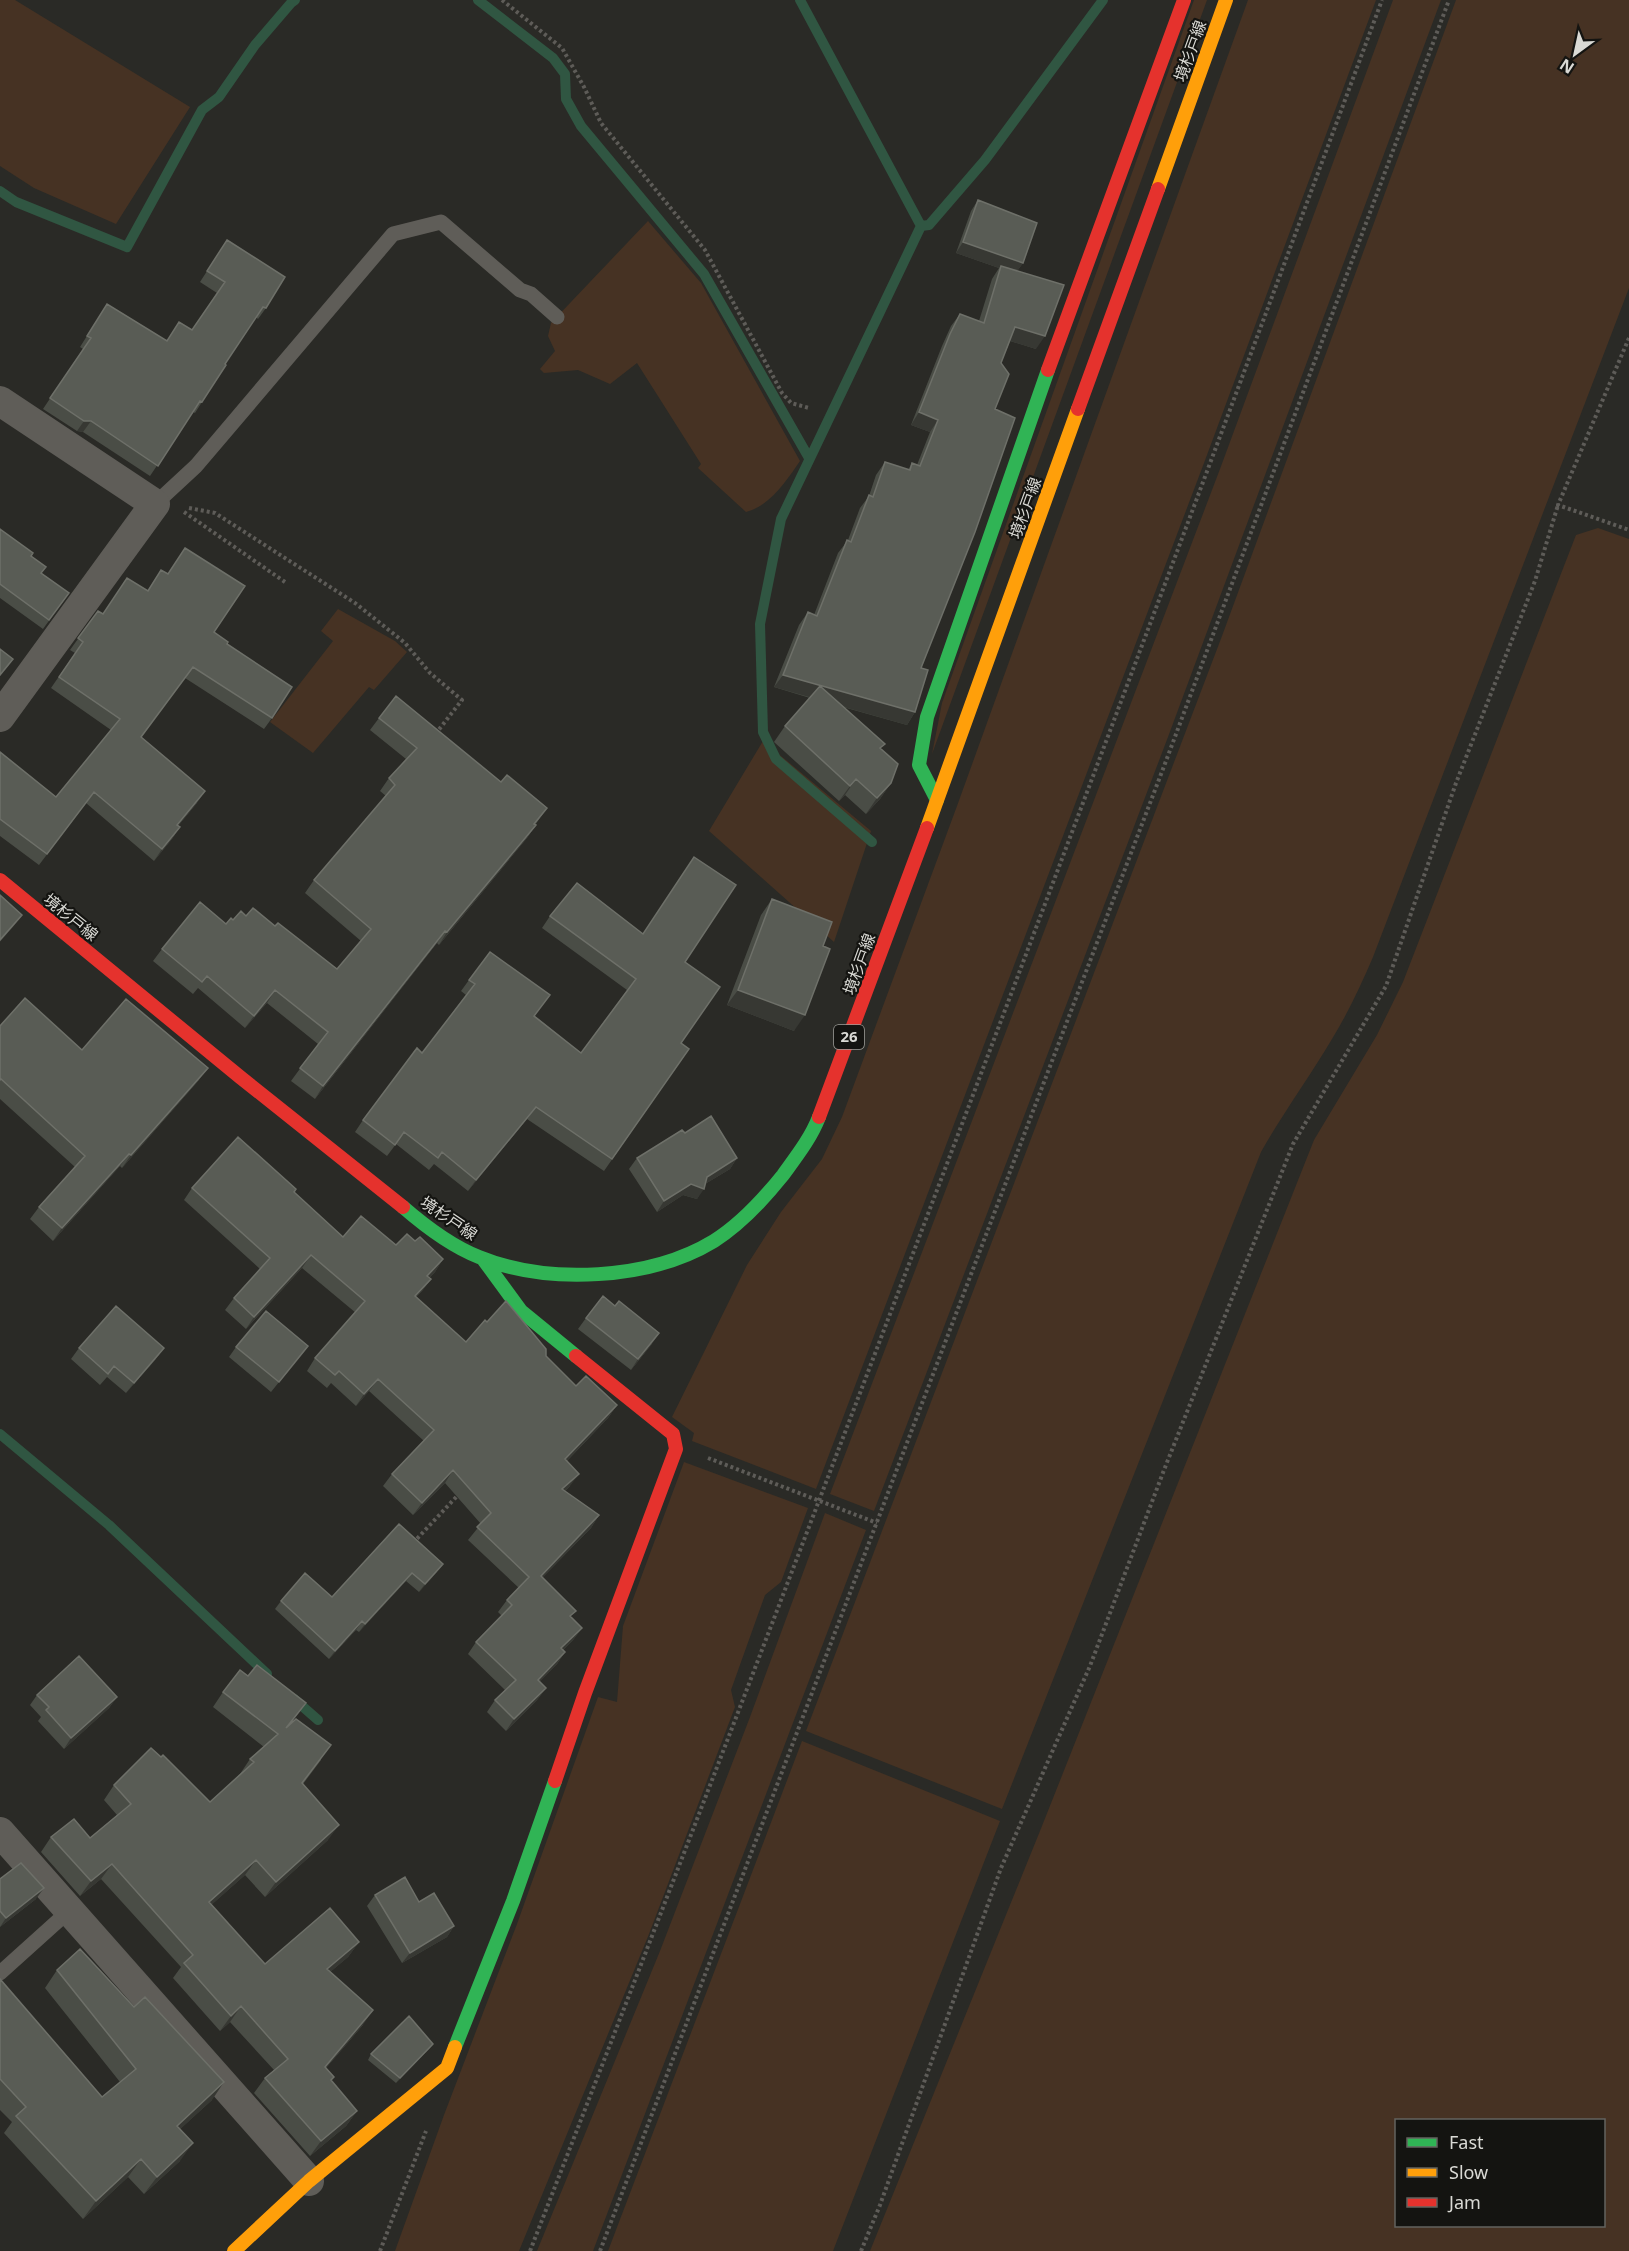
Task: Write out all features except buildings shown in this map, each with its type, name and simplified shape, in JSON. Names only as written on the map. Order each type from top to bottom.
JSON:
[{"type":"main road","points":[[937,800],[919,765],[927,717],[1038,398],[1184,0]]},
{"type":"main road","name":"境杉戸線","points":[[0,880],[227,1067],[417,1218],[454,1245],[483,1259],[519,1269],[556,1274],[592,1275],[634,1271],[683,1257],[710,1244],[735,1227],[761,1202],[798,1156],[816,1126],[937,800],[1226,0]]},
{"type":"main road","points":[[234,2251],[309,2181],[447,2067],[513,1901],[585,1693],[676,1449],[673,1434],[521,1311],[483,1259]]},
{"type":"street","points":[[0,401],[166,505],[0,717]]},
{"type":"street","points":[[0,1832],[309,2181]]},
{"type":"lane","points":[[166,505],[196,466],[393,234],[441,222],[519,290],[531,294],[556,317]]},
{"type":"lane","points":[[0,1973],[70,1910]]},
{"type":"path","points":[[502,0],[562,48],[601,123],[705,250],[782,393],[791,403],[808,408]]},
{"type":"path","points":[[530,2251],[819,1502],[1121,706],[1382,0]]},
{"type":"path","points":[[600,2251],[1162,772],[1449,0]]},
{"type":"path","points":[[861,2251],[880,2205],[1001,1868],[1090,1666],[1164,1470],[1293,1143],[1386,986],[1456,783],[1535,581],[1558,505],[1629,338]]},
{"type":"path","points":[[166,505],[285,582]]},
{"type":"path","points":[[166,505],[215,513],[355,603],[405,643],[430,673],[462,700],[436,734]]},
{"type":"path","points":[[1558,505],[1629,530]]},
{"type":"path","points":[[707,1458],[876,1523]]},
{"type":"path","points":[[411,1545],[460,1493]]},
{"type":"path","points":[[380,2251],[426,2130]]},
{"type":"shaded area","points":[[0,0],[15,0],[190,107],[116,224],[34,188],[0,166]]},
{"type":"shaded area","points":[[1194,0],[1207,0],[932,754],[942,703]]},
{"type":"shaded area","points":[[1248,0],[1376,0],[1204,463],[816,1489],[692,1441],[694,1433],[672,1417],[747,1265],[781,1212],[822,1159],[842,1117],[957,806]]},
{"type":"shaded area","points":[[1393,0],[1441,0],[1168,737],[874,1511],[830,1494],[1220,469]]},
{"type":"shaded area","points":[[1456,0],[1629,0],[1629,288],[1373,957],[1338,1029],[1261,1152],[1002,1809],[806,1731],[1222,636]]},
{"type":"shaded area","points":[[648,221],[701,283],[800,461],[784,484],[755,509],[746,512],[698,468],[701,464],[637,363],[610,384],[578,370],[544,373],[540,369],[555,351],[548,336],[551,323]]},
{"type":"shaded area","points":[[1598,528],[1629,539],[1629,2251],[870,2251],[1040,1831],[1314,1140],[1377,1035],[1403,982],[1576,535]]},
{"type":"shaded area","points":[[338,609],[395,641],[407,652],[374,690],[369,687],[313,753],[270,722],[333,641],[321,631]]},
{"type":"shaded area","points":[[763,741],[871,831],[834,942],[709,831]]},
{"type":"shaded area","points":[[684,1462],[808,1508],[781,1582],[765,1595],[731,1690],[735,1707],[649,1934],[519,2251],[395,2251],[517,1924],[598,1697],[617,1702],[623,1626]]},
{"type":"shaded area","points":[[825,1513],[866,1530],[593,2251],[537,2251],[660,1951]]},
{"type":"shaded area","points":[[802,1741],[1000,1821],[833,2251],[608,2251]]},
{"type":"waterway","points":[[0,191],[16,202],[127,247],[202,110],[219,97],[255,45],[295,0]]},
{"type":"waterway","points":[[478,0],[553,58],[565,74],[566,99],[581,126],[704,274],[809,458]]},
{"type":"waterway","points":[[800,0],[921,226],[781,519],[760,624],[763,732],[776,759],[872,842]]},
{"type":"waterway","points":[[921,226],[929,225],[985,160],[1103,0]]},
{"type":"waterway","points":[[0,1434],[109,1525],[267,1674]]},
{"type":"waterway","points":[[294,1699],[318,1720]]},
{"type":"traffic: fast","points":[[937,800],[919,765],[927,717],[1048,370]]},
{"type":"traffic: fast","points":[[403,1207],[449,1242],[479,1257],[506,1266],[567,1275],[630,1271],[688,1254],[714,1241],[733,1227],[783,1175],[808,1140],[819,1117]]},
{"type":"traffic: fast","points":[[483,1259],[521,1311],[576,1356]]},
{"type":"traffic: fast","points":[[455,2047],[513,1901],[555,1781]]},
{"type":"traffic: slow","points":[[1158,189],[1226,0]]},
{"type":"traffic: slow","points":[[927,828],[1078,409]]},
{"type":"traffic: slow","points":[[234,2251],[309,2181],[447,2068],[455,2047]]},
{"type":"traffic: jam","points":[[1048,370],[1184,0]]},
{"type":"traffic: jam","points":[[1078,409],[1158,189]]},
{"type":"traffic: jam","points":[[819,1117],[927,828]]},
{"type":"traffic: jam","points":[[0,880],[403,1207]]},
{"type":"traffic: jam","points":[[555,1781],[585,1693],[676,1449],[673,1434],[576,1356]]}]
